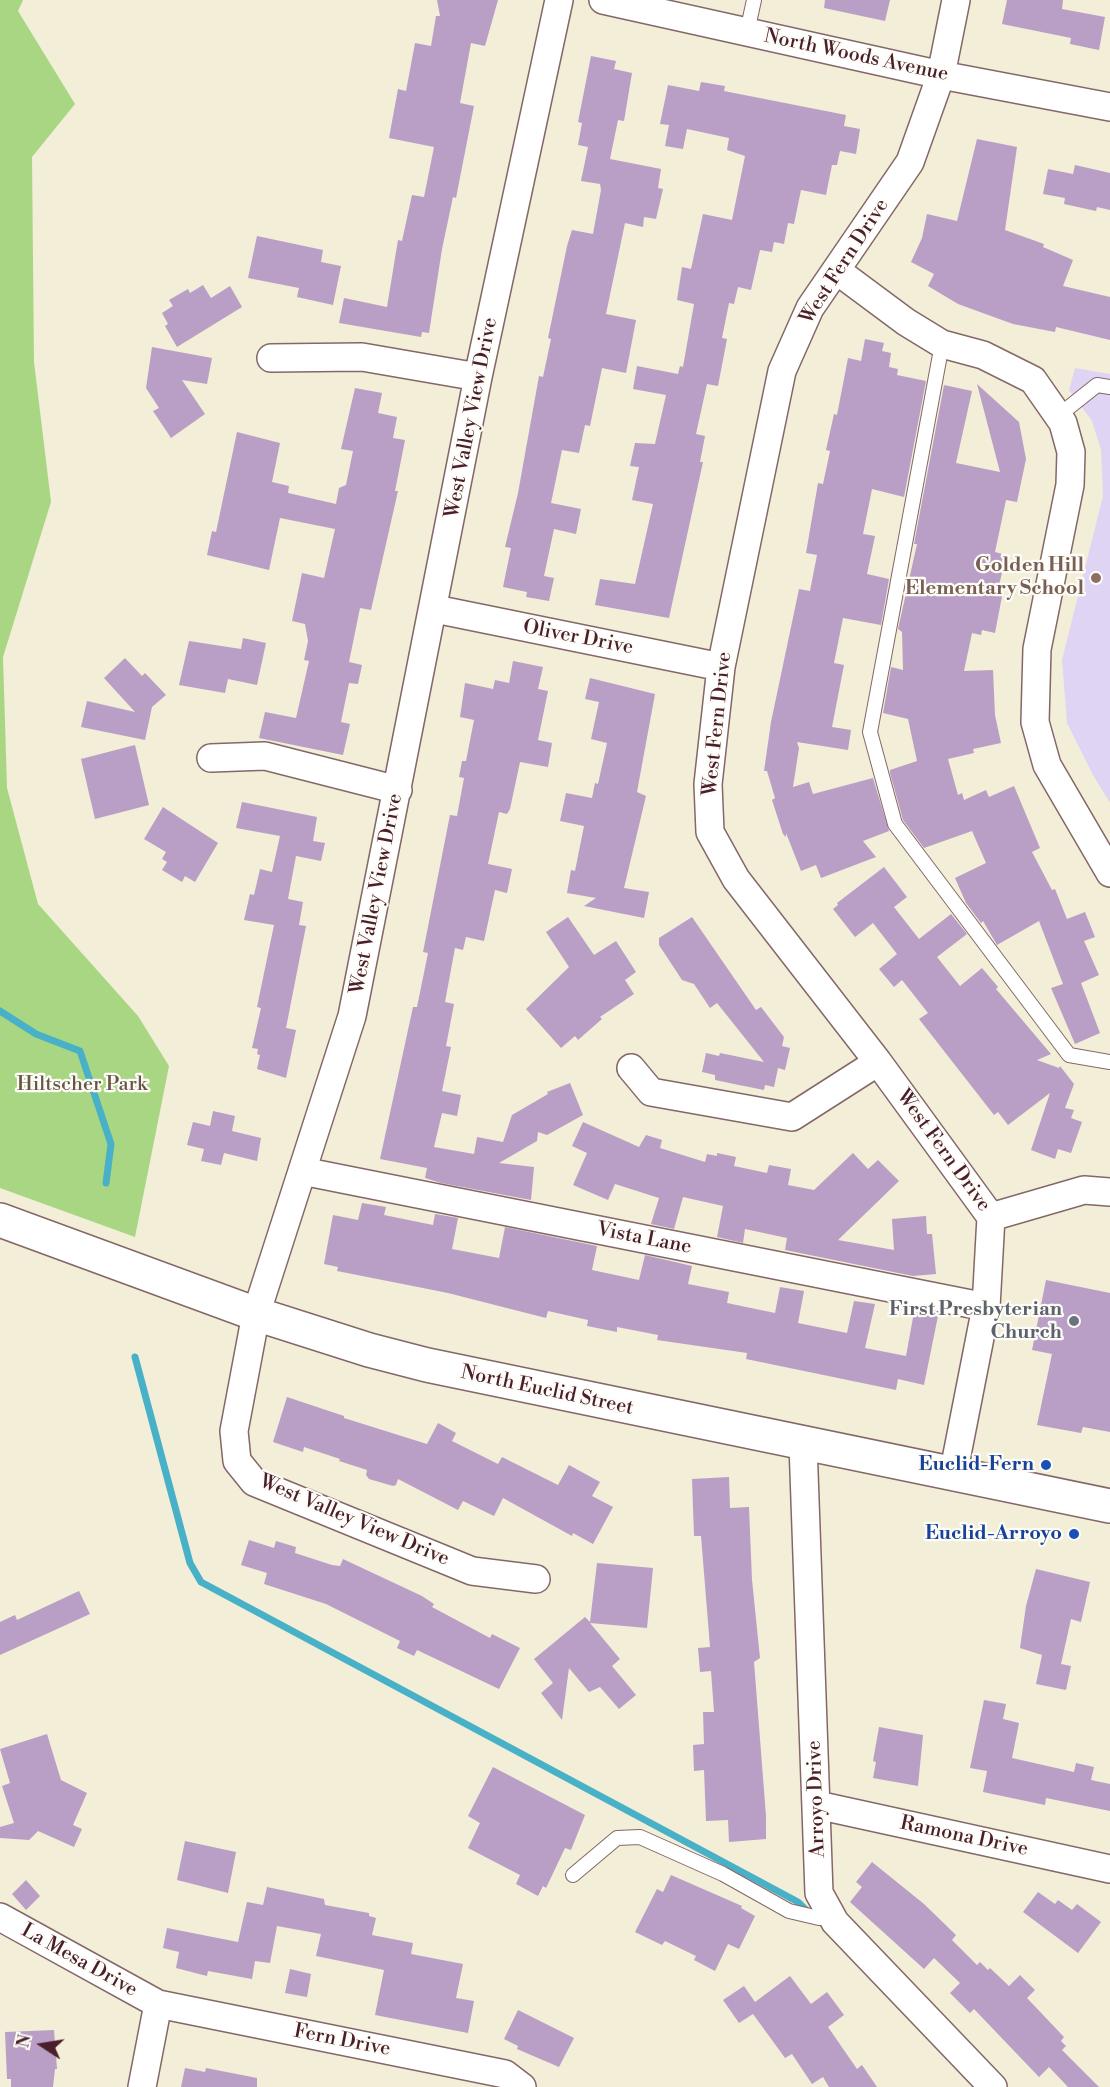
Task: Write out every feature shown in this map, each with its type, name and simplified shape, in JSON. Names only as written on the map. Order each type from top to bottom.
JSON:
[{"type":"main road","name":"North Euclid Street","points":[[0,1220],[256,1314],[369,1350],[427,1365],[1110,1506]]},
{"type":"street","name":"West Valley View Drive","points":[[536,1579],[472,1571],[254,1482],[237,1461],[234,1431],[256,1314],[352,1016],[435,609],[478,377],[559,0]]},
{"type":"street","name":"North Woods Avenue","points":[[603,0],[941,75],[1110,107]]},
{"type":"street","name":"West Fern Drive","points":[[953,1475],[986,1307],[991,1217],[878,1062],[736,879],[710,832],[708,784],[721,667],[782,371],[810,308],[910,162],[941,75],[956,0]]},
{"type":"street","points":[[836,270],[906,322],[942,344],[983,355],[1033,380],[1063,423],[1071,452],[1070,485],[1037,649],[1035,722],[1047,765],[1110,873]]},
{"type":"street","points":[[272,358],[362,357],[478,377]]},
{"type":"street","name":"Oliver Drive","points":[[435,609],[721,667]]},
{"type":"street","points":[[211,758],[265,756],[398,790]]},
{"type":"street","points":[[631,1068],[651,1092],[792,1117],[878,1062]]},
{"type":"street","name":"Vista Lane","points":[[302,1171],[986,1307]]},
{"type":"street","points":[[991,1217],[1084,1190],[1110,1189]]},
{"type":"street","name":"Arroyo Drive","points":[[803,1444],[819,1893],[832,1918],[993,2087]]},
{"type":"street","name":"Ramona Drive","points":[[817,1805],[1110,1869]]},
{"type":"street","name":"La Mesa Drive","points":[[0,1917],[158,2004]]},
{"type":"street","points":[[142,2087],[158,2004]]},
{"type":"street","name":"Fern Drive","points":[[158,2004],[505,2074],[522,2087]]},
{"type":"lane","points":[[747,32],[754,0]]},
{"type":"lane","points":[[942,344],[870,732],[895,824],[1069,1055],[1110,1062]]},
{"type":"lane","points":[[1058,416],[1097,385],[1110,387]]},
{"type":"lane","points":[[573,1875],[617,1838],[640,1837],[664,1845],[723,1874],[789,1911],[819,1918],[832,1918]]},
{"type":"shaded area","name":"Golden Hill Elementary School","points":[[1075,368],[1110,374],[1110,803],[1067,723],[1062,660],[1103,496],[1101,450],[1092,421],[1069,390]]},
{"type":"green space","name":"Hiltscher Park","points":[[0,0],[23,0],[18,11],[75,104],[32,157],[34,362],[51,502],[3,657],[7,788],[38,904],[138,1016],[169,1066],[135,1237],[0,1188]]},
{"type":"building","points":[[437,0],[498,0],[485,46],[471,43],[460,103],[474,106],[456,198],[453,197],[442,249],[429,333],[422,332],[421,337],[339,323],[344,298],[387,307],[398,240],[402,241],[412,195],[424,197],[434,147],[389,138],[398,89],[406,91],[415,43],[431,46],[436,16],[440,16]]},
{"type":"building","points":[[825,0],[890,0],[885,21],[824,8]]},
{"type":"building","points":[[1007,0],[1063,0],[1062,9],[1105,17],[1099,50],[1070,44],[1071,38],[1002,24]]},
{"type":"building","points":[[591,56],[616,61],[614,69],[632,73],[624,121],[618,120],[610,159],[661,169],[658,188],[663,189],[656,219],[644,217],[643,227],[625,223],[606,314],[636,320],[626,373],[602,368],[590,426],[585,425],[579,453],[562,450],[551,503],[581,509],[576,534],[554,529],[544,576],[554,578],[549,601],[526,597],[527,592],[503,587],[511,548],[505,547],[518,493],[539,376],[543,377],[551,339],[548,338],[567,246],[572,230],[593,234],[601,190],[600,184],[581,181],[588,147],[578,145],[582,123],[578,122]]},
{"type":"building","points":[[701,82],[725,86],[724,91],[846,115],[844,126],[860,129],[856,154],[840,151],[837,165],[832,165],[826,195],[801,190],[794,224],[788,223],[784,244],[774,242],[772,252],[760,250],[751,290],[738,287],[734,304],[729,303],[722,338],[727,339],[718,386],[707,384],[696,434],[705,436],[700,462],[703,462],[669,618],[595,605],[600,579],[635,584],[653,504],[632,500],[639,467],[630,466],[635,443],[655,444],[666,395],[633,389],[637,366],[678,374],[680,366],[683,367],[694,304],[677,300],[682,267],[691,269],[703,214],[732,220],[745,156],[727,150],[729,138],[687,129],[683,149],[665,146],[669,125],[660,124],[668,85],[699,91]]},
{"type":"building","points":[[977,139],[1017,147],[1005,230],[1044,244],[1043,247],[1073,260],[1063,286],[1110,297],[1110,340],[1056,327],[1055,332],[1013,324],[958,304],[928,286],[934,274],[911,262],[922,238],[927,214],[957,221]]},
{"type":"building","points":[[1075,165],[1110,173],[1110,210],[1097,207],[1096,211],[1064,204],[1065,198],[1043,194],[1048,169],[1073,174]]},
{"type":"building","points":[[257,236],[323,250],[321,262],[341,266],[333,305],[297,297],[299,288],[248,278]]},
{"type":"building","points":[[203,285],[211,298],[230,286],[242,307],[177,347],[165,326],[168,324],[162,313],[173,306],[169,300],[188,289],[190,293]]},
{"type":"building","points":[[865,339],[884,343],[882,351],[891,353],[889,367],[898,369],[897,375],[926,381],[904,497],[872,489],[863,534],[875,536],[867,574],[889,579],[881,625],[843,618],[834,663],[844,665],[832,727],[851,730],[848,750],[797,742],[799,748],[793,787],[809,782],[813,794],[873,778],[889,831],[863,841],[876,857],[821,878],[816,865],[801,871],[786,833],[786,837],[783,834],[772,800],[775,798],[767,771],[764,771],[771,722],[799,589],[810,591],[817,555],[806,553],[818,483],[823,484],[830,451],[826,450],[834,414],[837,415],[848,358],[861,361]]},
{"type":"building","points":[[152,347],[212,358],[207,384],[182,380],[205,414],[171,438],[153,411],[159,408],[146,388]]},
{"type":"building","points":[[977,384],[1019,422],[1026,459],[1017,502],[1006,500],[995,552],[1006,555],[998,590],[1003,591],[995,633],[982,630],[981,635],[972,633],[964,671],[993,670],[995,715],[1001,743],[973,749],[974,753],[948,759],[958,795],[962,793],[964,800],[986,790],[989,797],[1014,786],[1040,848],[1032,852],[1052,890],[1055,889],[1067,919],[1085,912],[1095,937],[1084,941],[1099,975],[1081,983],[1100,1033],[1075,1044],[1051,988],[1063,984],[1039,921],[997,945],[983,921],[981,923],[966,903],[955,878],[986,863],[972,831],[924,848],[903,820],[890,773],[890,770],[917,761],[908,719],[883,713],[891,667],[903,670],[902,632],[898,629],[917,544],[914,544],[944,385],[972,391],[956,463],[1000,472]]},
{"type":"building","points":[[355,388],[382,393],[378,413],[397,417],[393,438],[405,440],[395,491],[398,491],[371,610],[360,608],[349,662],[362,665],[358,684],[349,683],[341,722],[350,724],[343,755],[259,738],[265,712],[296,718],[309,661],[304,660],[308,641],[305,624],[292,621],[302,573],[324,578],[335,529],[280,518],[269,570],[207,555],[212,531],[216,532],[237,432],[280,443],[272,482],[289,486],[288,493],[336,504],[339,488],[346,485],[353,451],[341,449]]},
{"type":"building","points":[[243,638],[266,643],[257,685],[228,679],[225,693],[179,685],[189,641],[241,649]]},
{"type":"building","points":[[125,658],[142,676],[145,673],[166,695],[152,707],[145,740],[81,727],[87,701],[135,712],[104,678]]},
{"type":"building","points":[[513,661],[543,667],[538,689],[548,691],[538,740],[552,743],[548,767],[520,762],[510,809],[507,814],[499,812],[488,864],[512,869],[507,893],[495,890],[484,941],[466,937],[463,950],[455,948],[445,1002],[454,1004],[446,1046],[451,1047],[442,1091],[461,1095],[457,1116],[442,1113],[434,1147],[474,1154],[477,1137],[503,1142],[512,1115],[548,1094],[547,1092],[570,1083],[583,1115],[547,1135],[538,1132],[537,1141],[499,1163],[534,1167],[531,1200],[441,1183],[425,1178],[427,1168],[380,1159],[413,1007],[417,1007],[428,953],[423,952],[450,815],[457,816],[464,778],[459,777],[462,761],[466,761],[474,720],[460,717],[465,683],[493,689],[495,680],[509,683]]},
{"type":"building","points":[[590,678],[655,694],[637,792],[646,796],[624,888],[649,892],[644,918],[584,906],[596,898],[567,893],[571,870],[575,871],[584,826],[560,821],[566,793],[592,798],[595,783],[598,784],[607,743],[591,739],[599,702],[585,699]]},
{"type":"building","points":[[135,745],[149,805],[95,819],[81,759]]},
{"type":"building","points":[[242,802],[317,817],[313,841],[325,843],[321,861],[296,856],[288,899],[303,902],[299,925],[306,926],[286,1028],[296,1030],[286,1078],[257,1069],[260,1055],[257,1054],[258,1049],[252,1048],[261,1008],[257,1007],[274,925],[244,920],[250,894],[254,895],[260,869],[272,872],[280,836],[236,828]]},
{"type":"building","points":[[163,807],[218,843],[195,882],[185,876],[182,882],[162,870],[167,862],[162,859],[166,852],[144,839]]},
{"type":"building","points":[[884,867],[907,897],[894,907],[919,939],[951,914],[967,934],[937,957],[960,986],[982,968],[998,987],[996,989],[1051,1054],[1037,1060],[1059,1068],[1060,1066],[1074,1084],[1065,1108],[1074,1110],[1071,1118],[1082,1122],[1071,1153],[1058,1149],[1055,1159],[1031,1150],[1050,1093],[1008,1125],[998,1112],[994,1115],[919,1019],[928,1013],[902,980],[894,987],[879,969],[897,954],[873,923],[855,937],[833,909],[838,905],[837,903]]},
{"type":"building","points":[[568,917],[594,955],[616,941],[636,972],[625,980],[634,994],[600,1017],[602,1019],[578,1040],[575,1036],[561,1048],[526,1009],[569,967],[546,932]]},
{"type":"building","points":[[692,917],[756,1010],[761,1007],[784,1037],[782,1046],[790,1048],[785,1070],[778,1068],[774,1087],[765,1085],[764,1090],[715,1080],[715,1075],[702,1072],[706,1053],[719,1056],[720,1053],[764,1062],[717,1003],[710,1008],[694,984],[682,980],[659,945],[659,938]]},
{"type":"building","points":[[213,1111],[235,1116],[232,1131],[261,1138],[257,1161],[224,1153],[221,1165],[201,1161],[204,1149],[187,1145],[193,1122],[210,1126]]},
{"type":"building","points":[[583,1122],[639,1147],[646,1135],[662,1140],[660,1148],[705,1162],[707,1154],[717,1156],[717,1153],[736,1157],[734,1166],[767,1173],[769,1165],[791,1169],[788,1185],[814,1190],[853,1153],[868,1169],[878,1160],[899,1181],[838,1240],[894,1250],[892,1219],[926,1216],[927,1234],[932,1234],[936,1274],[913,1276],[785,1250],[787,1238],[745,1229],[743,1243],[717,1237],[723,1206],[683,1197],[674,1229],[651,1224],[659,1198],[615,1184],[608,1200],[573,1185],[587,1153],[572,1146]]},
{"type":"building","points":[[362,1203],[386,1207],[384,1215],[433,1225],[435,1214],[458,1218],[452,1249],[499,1258],[505,1227],[597,1246],[592,1270],[639,1280],[645,1255],[692,1266],[688,1284],[729,1292],[727,1303],[775,1313],[780,1287],[804,1291],[798,1323],[847,1333],[854,1301],[875,1304],[865,1348],[906,1356],[914,1312],[938,1316],[924,1385],[898,1379],[896,1390],[746,1359],[747,1353],[657,1340],[658,1335],[617,1327],[617,1332],[587,1326],[588,1320],[548,1311],[546,1318],[448,1293],[337,1271],[338,1267],[324,1264],[333,1215],[358,1220]]},
{"type":"building","name":"First Presbyterian Church","points":[[1046,1280],[1110,1293],[1110,1432],[1083,1427],[1081,1433],[1037,1425],[1052,1354],[1032,1350]]},
{"type":"building","points":[[287,1397],[427,1444],[438,1423],[456,1433],[452,1441],[498,1464],[502,1457],[558,1485],[569,1465],[600,1482],[592,1496],[613,1507],[593,1544],[573,1533],[572,1536],[503,1498],[494,1516],[463,1501],[458,1510],[398,1479],[396,1485],[393,1486],[369,1479],[366,1475],[367,1470],[339,1461],[340,1459],[304,1447],[303,1452],[273,1442]]},
{"type":"building","points":[[729,1477],[730,1508],[749,1507],[752,1580],[760,1658],[754,1662],[766,1839],[729,1842],[728,1820],[706,1821],[704,1770],[694,1771],[693,1745],[704,1744],[703,1712],[714,1712],[711,1671],[700,1672],[698,1648],[710,1647],[701,1536],[694,1536],[692,1479]]},
{"type":"building","points":[[249,1540],[274,1548],[276,1541],[296,1547],[295,1553],[332,1565],[340,1566],[343,1559],[422,1596],[434,1604],[432,1607],[490,1638],[492,1634],[520,1648],[499,1689],[417,1650],[414,1656],[397,1648],[400,1641],[326,1604],[264,1584],[267,1573],[241,1565]]},
{"type":"building","points":[[597,1563],[653,1568],[647,1628],[590,1623],[620,1659],[612,1666],[636,1695],[619,1709],[600,1687],[589,1692],[569,1668],[562,1720],[541,1693],[553,1683],[534,1659],[585,1617],[590,1622]]},
{"type":"building","points":[[1036,1569],[1090,1582],[1081,1622],[1071,1619],[1061,1664],[1071,1666],[1066,1690],[1036,1684],[1042,1655],[1020,1648],[1026,1606]]},
{"type":"building","points":[[79,1591],[90,1614],[0,1655],[0,1622],[15,1615],[17,1620]]},
{"type":"building","points":[[984,1700],[1006,1704],[1003,1719],[1019,1723],[1012,1758],[1074,1772],[1076,1763],[1094,1767],[1091,1780],[1110,1784],[1110,1811],[1046,1798],[1045,1805],[983,1792],[987,1771],[970,1768]]},
{"type":"building","points":[[879,1727],[923,1735],[918,1786],[873,1778],[876,1762],[873,1761]]},
{"type":"building","points":[[47,1734],[61,1780],[87,1793],[73,1825],[82,1829],[74,1847],[38,1831],[29,1840],[0,1838],[0,1827],[14,1823],[2,1786],[10,1783],[0,1749]]},
{"type":"building","points":[[493,1767],[585,1815],[571,1850],[565,1848],[546,1888],[543,1886],[538,1896],[516,1884],[520,1875],[468,1848],[480,1823],[468,1816]]},
{"type":"building","points":[[185,1841],[236,1852],[228,1893],[177,1880]]},
{"type":"building","points":[[872,1862],[924,1904],[956,1935],[952,1940],[977,1965],[980,1962],[988,1970],[990,1968],[1009,1986],[1020,1975],[1035,1990],[1027,1998],[1064,2037],[1061,2041],[1066,2046],[1062,2050],[1099,2087],[1068,2087],[1049,2067],[1039,2077],[974,2009],[970,2013],[950,1993],[960,1983],[934,1958],[924,1969],[850,1902],[862,1887],[856,1882]]},
{"type":"building","points":[[671,1875],[742,1906],[741,1908],[755,1916],[739,1949],[728,1944],[715,1971],[694,1960],[696,1956],[665,1941],[662,1945],[635,1932],[657,1889],[663,1892]]},
{"type":"building","points":[[26,1880],[40,1896],[26,1910],[12,1894]]},
{"type":"building","points":[[267,1887],[324,1899],[325,1905],[369,1913],[369,1916],[376,1918],[372,1935],[413,1943],[411,1954],[463,1964],[456,1998],[474,2001],[468,2033],[375,2015],[384,1970],[316,1956],[321,1934],[277,1926],[270,1963],[255,1961],[252,1979],[208,1971],[207,1976],[176,1968],[179,1952],[163,1948],[167,1928],[238,1942],[247,1902],[263,1905]]},
{"type":"building","points":[[1038,1892],[1055,1904],[1058,1900],[1072,1910],[1077,1904],[1101,1922],[1078,1953],[1023,1912]]},
{"type":"building","points":[[290,1969],[311,1974],[307,1997],[285,1993]]},
{"type":"building","points":[[790,1976],[811,2004],[827,1992],[844,2015],[828,2027],[857,2069],[862,2065],[877,2087],[829,2087],[823,2077],[812,2084],[792,2054],[785,2058],[753,2014],[739,2023],[723,2000],[744,1986],[755,2002]]},
{"type":"building","points":[[518,2010],[574,2038],[559,2067],[517,2049],[518,2046],[504,2039]]},
{"type":"building","points":[[54,2030],[57,2069],[55,2069],[53,2087],[11,2087],[11,2079],[7,2079],[5,2032]]},
{"type":"building","points":[[185,2068],[205,2072],[206,2068],[257,2078],[257,2087],[181,2087]]},
{"type":"waterway","points":[[0,1011],[36,1034],[80,1051],[111,1144],[106,1183]]},
{"type":"waterway","points":[[135,1357],[190,1563],[201,1582],[798,1902],[810,1914]]},
{"type":"place","name":"Golden Hill Elementary School","points":[[1096,578]]},
{"type":"place","name":"First Presbyterian Church","points":[[1074,1321]]},
{"type":"place","name":"Euclid-Fern","points":[[1046,1465]]},
{"type":"place","name":"Euclid-Arroyo","points":[[1074,1534]]}]
